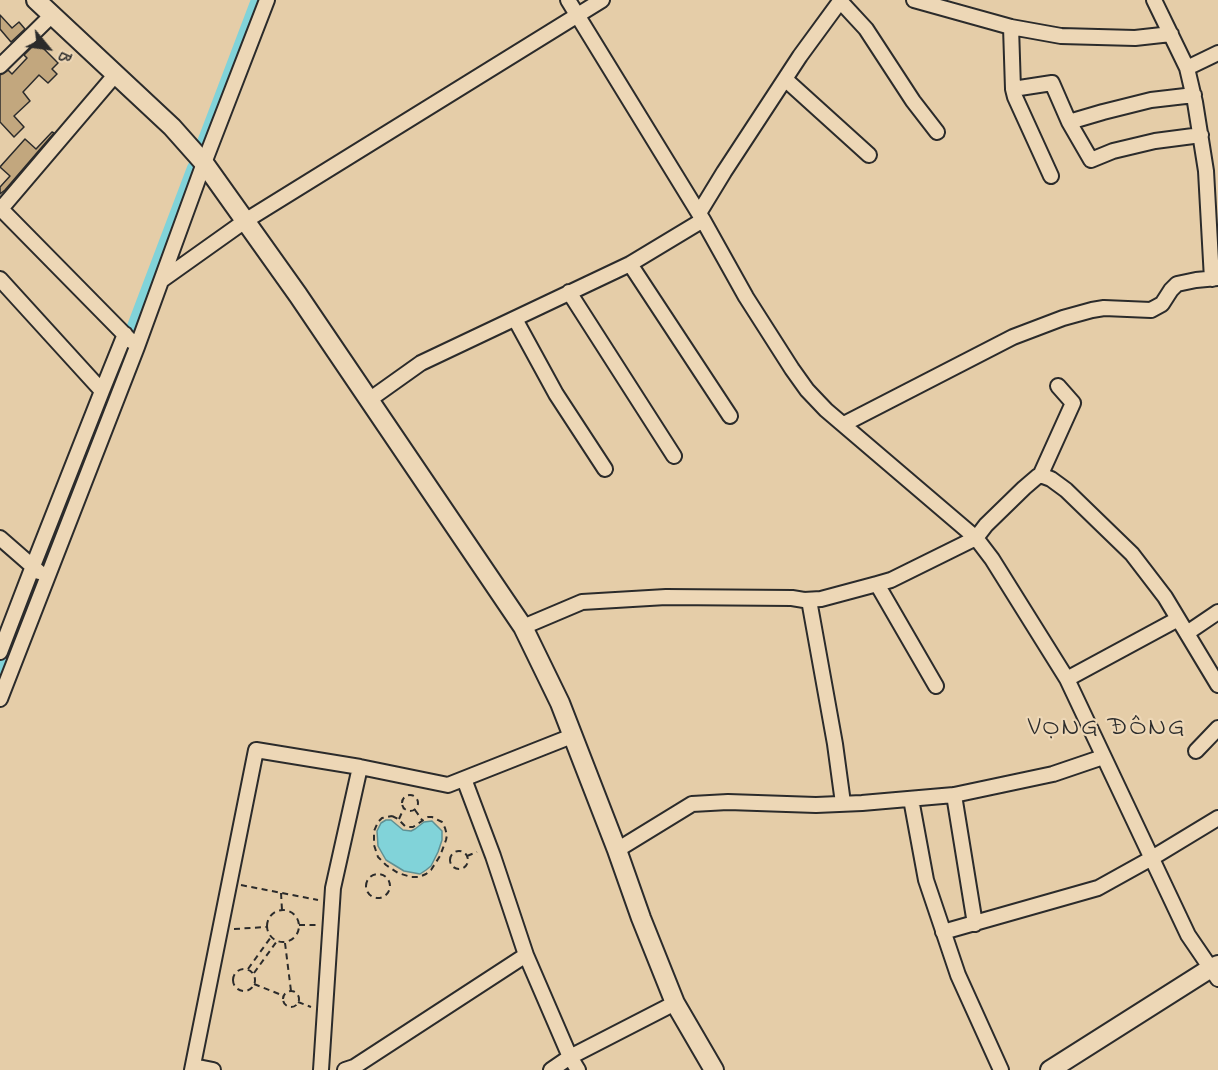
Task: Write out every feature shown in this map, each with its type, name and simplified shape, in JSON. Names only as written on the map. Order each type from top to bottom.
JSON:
[{"type":"street","points":[[36,0],[172,127],[204,163],[298,295],[523,627],[553,689],[675,1003],[714,1070]]},
{"type":"street","points":[[0,699],[137,347],[204,163],[267,0]]},
{"type":"street","points":[[568,0],[701,216],[746,297],[807,390],[826,410],[976,538],[992,559],[1067,679],[1188,935],[1216,971],[1050,1070]]},
{"type":"street","points":[[162,280],[245,221],[602,0]]},
{"type":"street","points":[[914,0],[1011,27],[1053,35],[1135,38],[1171,34]]},
{"type":"street","points":[[844,424],[1013,337],[1092,310],[1104,308],[1154,310],[1162,304],[1170,290],[1177,284],[1215,278],[1213,217],[1194,95],[1187,68],[1154,0]]},
{"type":"street","points":[[369,400],[421,363],[630,264],[701,216],[724,172],[800,56],[841,1],[866,29],[937,132]]},
{"type":"street","points":[[0,66],[52,15]]},
{"type":"street","points":[[1011,27],[1012,88],[1051,176]]},
{"type":"street","points":[[1187,68],[1218,53]]},
{"type":"street","points":[[115,75],[0,209],[137,347]]},
{"type":"street","points":[[785,79],[869,155]]},
{"type":"street","points":[[1012,88],[1052,83],[1069,122],[1091,160],[1113,151],[1155,141],[1201,135]]},
{"type":"street","points":[[1069,122],[1103,111],[1151,100],[1194,95]]},
{"type":"street","points":[[1203,150],[1218,150]]},
{"type":"street","points":[[630,264],[730,416]]},
{"type":"street","points":[[0,279],[102,391]]},
{"type":"street","points":[[569,292],[674,456]]},
{"type":"street","points":[[515,319],[556,394],[605,469]]},
{"type":"street","points":[[0,652],[124,334]]},
{"type":"street","points":[[523,627],[582,602],[666,597],[809,600],[821,599],[891,580],[976,538],[1024,488],[1040,476],[1073,403],[1058,386]]},
{"type":"street","points":[[1040,476],[1051,478],[1066,490],[1132,554],[1165,597],[1218,685]]},
{"type":"street","points":[[0,538],[48,579]]},
{"type":"street","points":[[877,584],[936,686]]},
{"type":"street","points":[[809,600],[835,744],[843,803]]},
{"type":"street","points":[[1186,633],[1218,612]]},
{"type":"street","points":[[1067,679],[1178,619]]},
{"type":"street","points":[[1196,751],[1218,728]]},
{"type":"street","points":[[213,1070],[193,1068],[256,750],[360,767],[448,785],[572,736]]},
{"type":"street","points":[[617,850],[692,804],[728,802],[816,804],[954,795],[1053,774],[1102,757]]},
{"type":"street","points":[[321,1070],[333,888],[360,767]]},
{"type":"street","points":[[464,779],[526,955],[570,1057],[578,1070]]},
{"type":"street","points":[[954,795],[975,924]]},
{"type":"street","points":[[911,799],[926,880],[943,932],[958,975],[1001,1070]]},
{"type":"street","points":[[943,932],[1098,888],[1218,818]]},
{"type":"street","points":[[345,1070],[354,1067],[526,955]]},
{"type":"street","points":[[551,1070],[570,1057],[675,1003]]},
{"type":"path","points":[[398,819],[404,808],[403,801],[406,797],[411,795],[418,801],[415,809],[409,811],[404,808]]},
{"type":"path","points":[[415,809],[422,820]]},
{"type":"path","points":[[392,816],[398,819],[409,827],[413,827],[428,817],[442,822],[447,835],[446,840],[437,862],[426,874],[411,877],[398,873],[378,857],[374,845],[374,831],[382,818],[392,816]]},
{"type":"path","points":[[460,851],[467,856],[467,863],[461,868],[453,867],[450,862],[455,852],[460,851]]},
{"type":"path","points":[[467,856],[480,852]]},
{"type":"path","points":[[380,874],[387,878],[390,890],[385,896],[374,898],[366,890],[366,882],[372,876],[380,874]]},
{"type":"path","points":[[238,885],[318,900]]},
{"type":"path","points":[[281,893],[282,910]]},
{"type":"path","points":[[282,910],[295,915],[299,925],[297,935],[285,942],[271,937],[267,927],[271,916],[282,910]]},
{"type":"path","points":[[299,925],[316,925]]},
{"type":"path","points":[[229,929],[267,927]]},
{"type":"path","points":[[248,970],[271,937]]},
{"type":"path","points":[[253,974],[277,941]]},
{"type":"path","points":[[285,942],[291,991]]},
{"type":"path","points":[[240,970],[248,970],[253,974],[255,980],[253,987],[247,991],[239,990],[234,984],[233,977],[240,970]]},
{"type":"path","points":[[254,984],[284,996]]},
{"type":"path","points":[[291,991],[298,994],[298,1002],[293,1006],[288,1006],[284,1002],[284,996],[291,991]]},
{"type":"path","points":[[298,1002],[311,1007]]},
{"type":"water","points":[[391,820],[403,830],[411,831],[424,822],[432,821],[442,831],[442,840],[431,866],[420,874],[404,871],[386,860],[378,846],[377,831],[381,823]]},
{"type":"building","points":[[0,15],[12,28],[19,22],[25,29],[11,42],[0,29]]},
{"type":"building","points":[[37,42],[58,63],[52,69],[57,74],[48,83],[39,75],[23,92],[30,101],[14,116],[24,127],[14,137],[0,122],[0,75],[8,70],[12,74],[27,58],[24,55]]},
{"type":"building","points":[[52,132],[54,133],[0,194],[0,187],[10,176],[0,167],[25,139],[36,149]]},
{"type":"waterway","points":[[203,145],[258,0]]},
{"type":"waterway","points":[[133,329],[194,168]]},
{"type":"waterway","points":[[0,673],[110,390]]},
{"type":"district","name":"VỌNG ĐÔNG","points":[[1107,730]]}]
